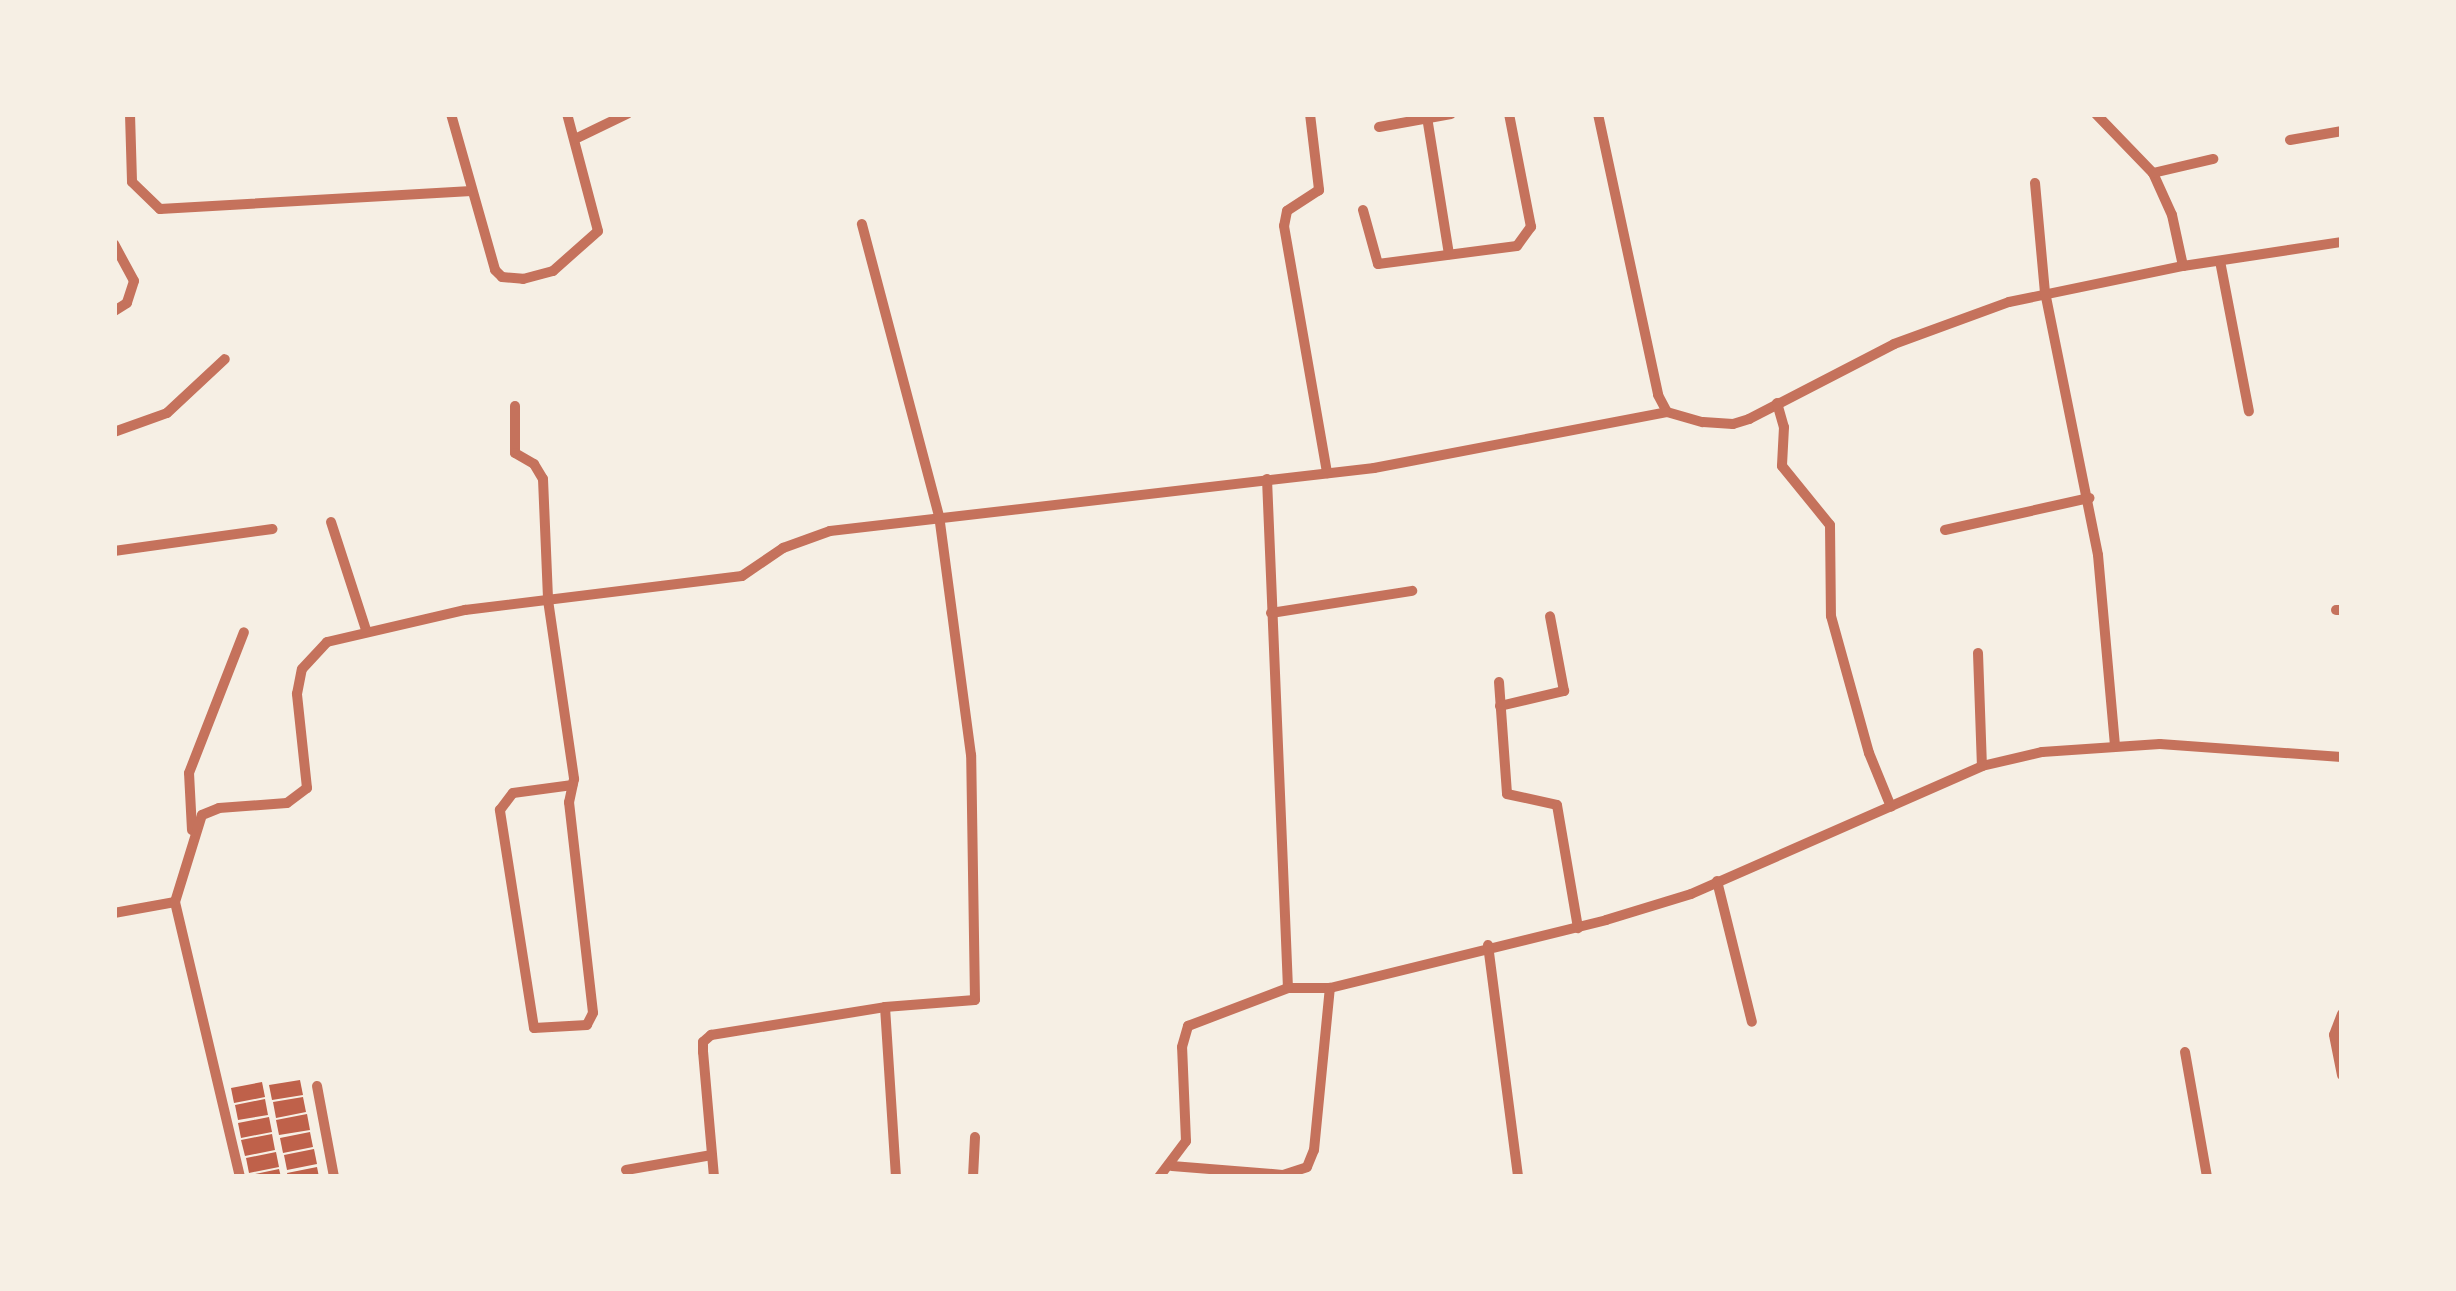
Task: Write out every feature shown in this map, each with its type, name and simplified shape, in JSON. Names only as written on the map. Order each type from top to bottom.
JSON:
[{"type":"street","points":[[130,114],[127,162],[132,182],[147,202],[172,211],[471,191]]},
{"type":"street","points":[[451,114],[499,275],[523,279],[553,271],[591,239],[599,224],[567,114]]},
{"type":"street","points":[[574,139],[627,114]]},
{"type":"street","points":[[1310,114],[1318,190],[1287,212],[1284,226],[1327,473]]},
{"type":"street","points":[[1379,127],[1451,114]]},
{"type":"street","points":[[1363,210],[1378,265],[1517,246],[1531,227],[1509,114]]},
{"type":"street","points":[[1598,114],[1654,381],[1667,412]]},
{"type":"street","points":[[2096,114],[2153,173],[2172,215],[2183,266]]},
{"type":"street","points":[[1426,117],[1449,254]]},
{"type":"street","points":[[2290,140],[2342,131]]},
{"type":"street","points":[[2153,173],[2212,158]]},
{"type":"street","points":[[114,170],[127,162]]},
{"type":"street","points":[[2035,183],[2045,292],[2089,498],[2115,745]]},
{"type":"street","points":[[714,1177],[703,1042],[724,1030],[885,1007],[975,1000],[971,755],[939,515],[862,224]]},
{"type":"street","points":[[192,833],[209,811],[287,803],[303,794],[308,762],[297,694],[302,669],[327,642],[366,630],[548,600],[742,576],[783,548],[830,531],[1327,473],[1667,412],[1733,424],[1894,344],[2045,292],[2342,242]]},
{"type":"street","points":[[114,244],[134,281],[128,303],[114,311]]},
{"type":"street","points":[[2220,261],[2249,411]]},
{"type":"street","points":[[114,432],[167,413],[225,358]]},
{"type":"street","points":[[1777,403],[1784,427],[1782,466],[1830,525],[1831,616],[1869,753],[1891,807]]},
{"type":"street","points":[[515,406],[515,453],[534,464],[543,479],[548,600],[572,785],[568,802],[592,1021],[535,1028],[500,810],[513,793],[572,785]]},
{"type":"street","points":[[1267,479],[1288,988]]},
{"type":"street","points":[[1945,530],[2089,498]]},
{"type":"street","points":[[331,522],[366,630]]},
{"type":"street","points":[[114,551],[272,529]]},
{"type":"street","points":[[1271,613],[1412,591]]},
{"type":"street","points":[[1500,706],[1564,691],[1550,616]]},
{"type":"street","points":[[226,1177],[240,1175],[175,902],[192,833],[189,773],[244,632]]},
{"type":"street","points":[[1978,653],[1982,766]]},
{"type":"street","points":[[1499,682],[1507,794],[1556,805],[1578,928]]},
{"type":"street","points":[[1159,1177],[1172,1166],[1186,1141],[1185,1032],[1199,1021],[1288,988],[1330,988],[1487,945],[1578,928],[1717,881],[1982,766],[2042,752],[2115,745],[2342,757]]},
{"type":"street","points":[[1717,881],[1752,1022]]},
{"type":"street","points":[[114,914],[175,902]]},
{"type":"street","points":[[1487,945],[1518,1177]]},
{"type":"street","points":[[1172,1166],[1283,1175],[1306,1168],[1314,1150],[1330,988]]},
{"type":"street","points":[[885,1007],[896,1177]]},
{"type":"street","points":[[2342,1014],[2334,1035],[2342,1075]]},
{"type":"street","points":[[2185,1052],[2207,1177]]},
{"type":"street","points":[[317,1086],[334,1177]]},
{"type":"street","points":[[974,1177],[975,1137]]},
{"type":"street","points":[[626,1170],[712,1155]]},
{"type":"building","points":[[300,1080],[303,1095],[272,1100],[269,1085]]},
{"type":"building","points":[[262,1082],[265,1097],[234,1103],[231,1088]]},
{"type":"building","points":[[303,1097],[306,1112],[276,1118],[273,1102]]},
{"type":"building","points":[[265,1099],[268,1115],[238,1120],[235,1105]]},
{"type":"building","points":[[307,1114],[310,1130],[279,1135],[276,1120]]},
{"type":"building","points":[[269,1117],[272,1132],[241,1138],[238,1123]]},
{"type":"building","points":[[310,1132],[313,1147],[283,1153],[280,1138]]},
{"type":"building","points":[[272,1134],[275,1150],[245,1156],[241,1140]]},
{"type":"building","points":[[314,1149],[317,1164],[287,1170],[284,1155]]},
{"type":"building","points":[[276,1152],[279,1167],[249,1173],[246,1158]]},
{"type":"building","points":[[317,1167],[319,1177],[288,1177],[287,1173]]},
{"type":"building","points":[[279,1169],[281,1177],[251,1177],[251,1175]]}]
